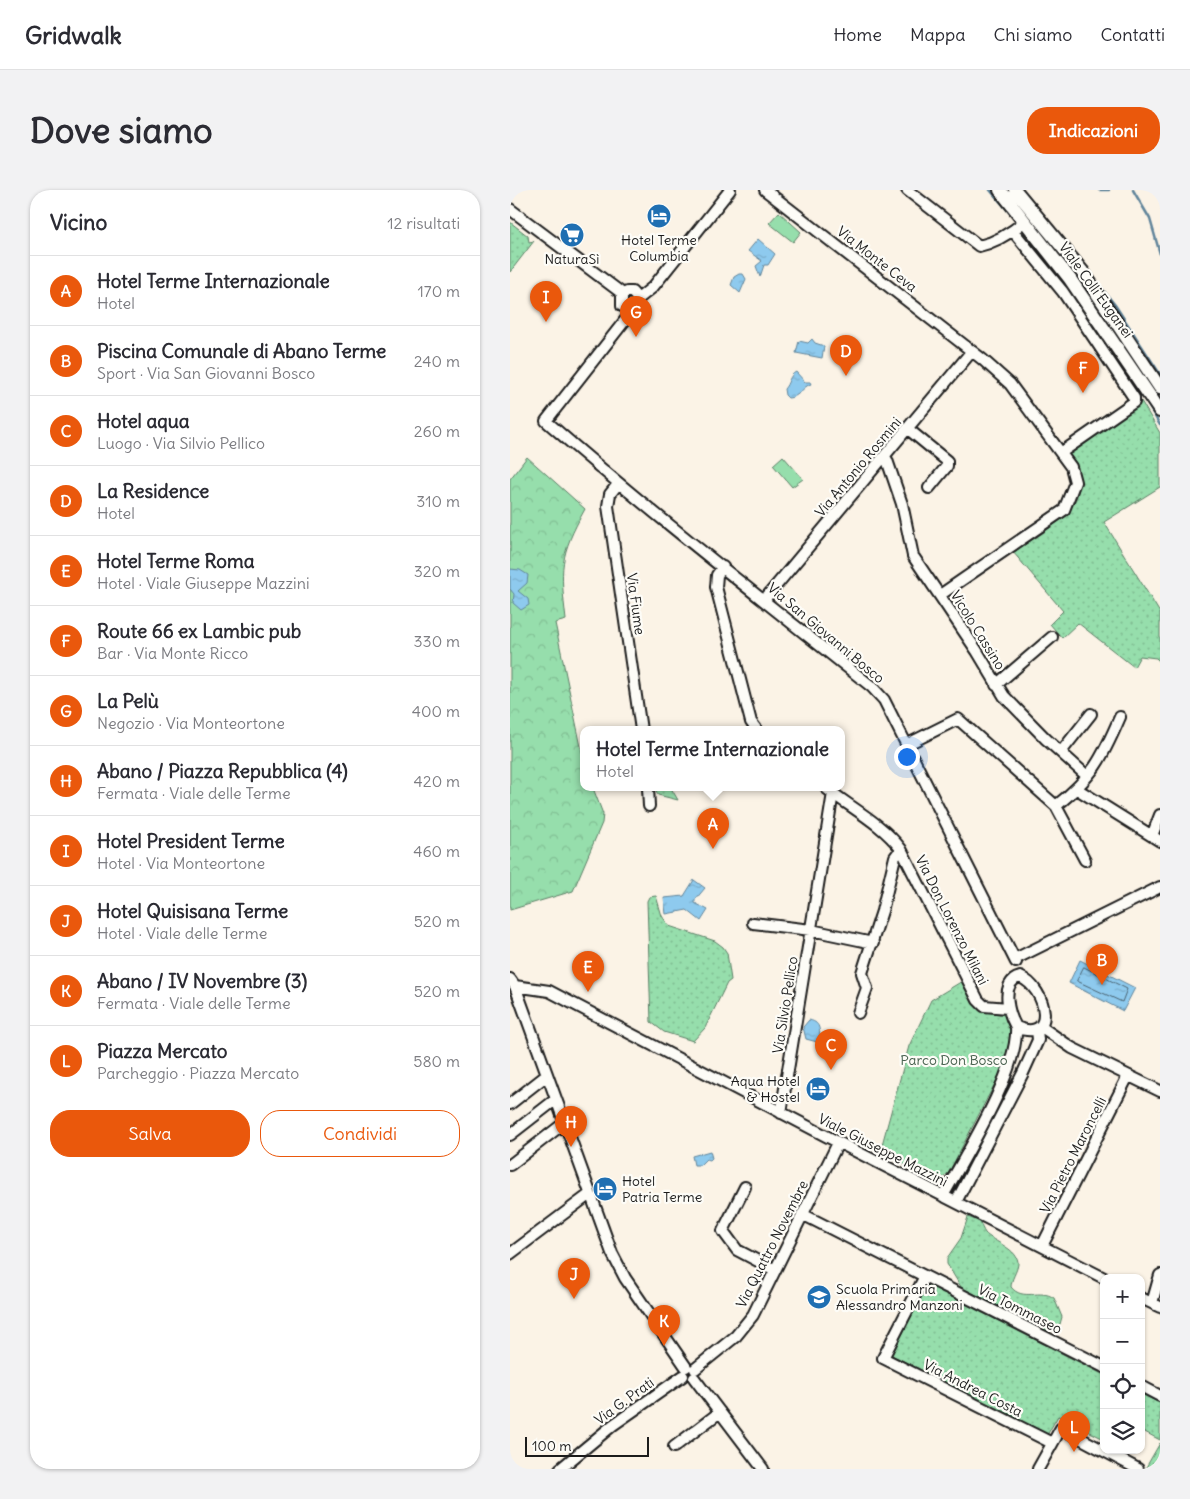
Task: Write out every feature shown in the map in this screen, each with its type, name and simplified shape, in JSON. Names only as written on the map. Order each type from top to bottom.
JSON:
[{"type":"main road","name":"Viale Colli Euganei","points":[[1000,190],[1026,220],[1104,326],[1160,411]]},
{"type":"main road","name":"Viale Colli Euganei","points":[[1015,190],[1082,271],[1160,388]]},
{"type":"street","points":[[623,294],[621,304],[626,309],[632,309],[637,305],[638,299],[653,287],[730,190]]},
{"type":"street","name":"Via Monte Ceva","points":[[766,190],[972,351],[1010,384],[1062,452],[1071,467],[1075,482],[1064,510],[940,595]]},
{"type":"street","points":[[907,190],[979,246],[989,244],[1013,231],[1026,220]]},
{"type":"street","points":[[510,209],[623,294],[633,292],[638,299]]},
{"type":"street","points":[[1013,231],[1063,292],[1134,398],[1134,402],[1062,452]]},
{"type":"street","name":"Via San Giovanni Bosco","points":[[632,309],[546,421],[618,484],[872,687],[884,700],[1016,960],[1042,1000],[1044,1011],[1039,1027],[1038,1040],[1023,1073],[956,1202]]},
{"type":"street","name":"Via Antonio Rosmini","points":[[764,600],[972,351]]},
{"type":"street","points":[[908,428],[948,460],[947,466],[929,488]]},
{"type":"street","name":"Vicolo Cassino","points":[[884,457],[887,460],[902,504],[912,556],[977,651],[996,685],[1013,707],[1087,776]]},
{"type":"street","name":"Via Fiume","points":[[618,484],[610,494],[608,506],[640,726]]},
{"type":"street","points":[[723,567],[717,575],[716,587],[754,726]]},
{"type":"street","points":[[996,685],[1052,637]]},
{"type":"street","points":[[1060,752],[1091,714]]},
{"type":"street","points":[[1056,806],[1077,789],[1099,764],[1120,717]]},
{"type":"street","points":[[908,744],[958,719],[1056,806],[1085,860]]},
{"type":"street","points":[[1077,789],[1156,838],[1160,815]]},
{"type":"street","points":[[648,791],[649,806]]},
{"type":"street","name":"Via Silvio Pellico","points":[[781,1113],[811,930],[829,791]]},
{"type":"street","name":"Via Don Lorenzo Milani","points":[[831,791],[841,796],[882,830],[901,849],[978,1000],[984,1006],[1008,1008]]},
{"type":"street","name":"Via Don Lorenzo Milani","points":[[858,1013],[867,988],[862,974],[873,943],[895,858],[901,849]]},
{"type":"street","points":[[943,1196],[995,1099],[1014,1056],[1016,1027],[1008,1008],[1010,985],[1016,960],[1160,887]]},
{"type":"street","points":[[753,922],[811,930],[873,943]]},
{"type":"street","points":[[1010,985],[1016,978],[1020,977],[1031,981]]},
{"type":"street","points":[[512,982],[521,1002],[563,1124],[612,1253],[625,1278],[689,1372],[763,1469]]},
{"type":"street","name":"Viale Giuseppe Mazzini","points":[[512,982],[548,991],[838,1143],[1100,1276]]},
{"type":"street","points":[[1016,1027],[1027,1032],[1039,1027],[1072,1048],[1160,1091]]},
{"type":"street","points":[[510,1104],[547,1075]]},
{"type":"street","name":"Via Pietro Maroncelli","points":[[1042,1246],[1128,1076]]},
{"type":"street","points":[[510,1135],[555,1100]]},
{"type":"street","points":[[510,1165],[563,1124]]},
{"type":"street","name":"Via Quattro Novembre","points":[[689,1372],[736,1336],[753,1316],[838,1143]]},
{"type":"street","points":[[745,1187],[723,1231],[737,1250],[775,1270]]},
{"type":"street","points":[[510,1254],[590,1194]]},
{"type":"street","name":"Via Tommaseo","points":[[802,1214],[1100,1365]]},
{"type":"street","points":[[1156,1305],[1160,1275]]},
{"type":"street","name":"Via Andrea Costa","points":[[924,1276],[883,1358],[1052,1443]]},
{"type":"street","name":"Via G. Prati","points":[[560,1469],[613,1425],[689,1372]]},
{"type":"street","points":[[1145,1388],[1160,1396]]},
{"type":"street","points":[[674,1447],[720,1412]]},
{"type":"street","points":[[1038,1469],[1061,1428],[1138,1469]]},
{"type":"green space","points":[[779,212],[801,232],[793,242],[769,223]]},
{"type":"green space","points":[[510,222],[528,236],[529,242],[534,241],[510,272]]},
{"type":"green space","points":[[1141,401],[1160,433],[1160,487],[1104,522],[1160,613],[1160,662],[1156,658],[1140,656],[1134,667],[1078,623],[1062,638],[1050,624],[1063,611],[1013,552],[1045,532],[1065,515],[1073,505],[1078,494],[1079,479],[1069,454]]},
{"type":"green space","points":[[783,456],[803,479],[792,487],[773,465]]},
{"type":"green space","points":[[527,457],[585,509],[576,525],[566,551],[563,587],[566,620],[555,623],[580,742],[580,791],[594,791],[603,814],[602,823],[573,891],[510,910],[510,479]]},
{"type":"green space","points":[[656,791],[673,791],[678,800],[658,795]]},
{"type":"green space","points":[[656,896],[662,916],[669,926],[715,941],[727,953],[731,980],[727,983],[705,1028],[693,1041],[664,1032],[651,1022],[647,901],[649,897]]},
{"type":"green space","name":"Parco Don Bosco","points":[[964,980],[978,1006],[988,1012],[1006,1015],[1014,1038],[1004,1066],[949,1172],[941,1180],[934,1180],[880,1152],[909,1046],[931,1000]]},
{"type":"green space","points":[[968,1217],[980,1222],[985,1233],[1014,1254],[1018,1264],[1011,1287],[1021,1294],[1043,1294],[1054,1298],[1062,1317],[1060,1324],[1052,1331],[1041,1328],[961,1287],[947,1264],[947,1258],[961,1238]]},
{"type":"green space","points":[[924,1283],[1100,1373],[1100,1437],[1058,1416],[1047,1435],[888,1353]]},
{"type":"green space","points":[[1145,1396],[1160,1403],[1160,1440],[1145,1432]]},
{"type":"green space","points":[[1160,1443],[1160,1469],[1145,1469]]},
{"type":"water","points":[[758,239],[775,254],[768,265],[764,265],[760,277],[756,266],[762,261],[748,251]]},
{"type":"water","points":[[743,274],[746,279],[740,293],[731,285],[734,277]]},
{"type":"water","points":[[812,339],[815,343],[824,346],[822,358],[796,353],[799,341],[808,343]]},
{"type":"water","points":[[796,372],[805,382],[810,382],[811,384],[795,396],[788,398],[785,395],[784,389],[792,375]]},
{"type":"water","points":[[510,569],[520,570],[528,575],[527,583],[518,591],[528,599],[529,605],[521,610],[513,603],[514,594],[510,589]]},
{"type":"water","points":[[694,880],[705,888],[695,900],[695,903],[708,910],[701,921],[687,910],[666,914],[664,898],[684,896]]},
{"type":"water","points":[[1080,960],[1135,988],[1123,1011],[1069,983]]},
{"type":"water","points":[[809,1020],[818,1026],[821,1043],[806,1039],[803,1027]]},
{"type":"water","points":[[710,1151],[712,1158],[710,1160],[706,1159],[700,1165],[694,1165],[692,1156]]},
{"type":"waterway","points":[[990,190],[1015,219]]},
{"type":"waterway","points":[[1023,190],[1115,305],[1160,374]]},
{"type":"waterway","points":[[1099,190],[1109,190]]},
{"type":"waterway","points":[[1133,190],[1150,219],[1160,254]]},
{"type":"waterway","points":[[1022,228],[1096,327]]},
{"type":"waterway","points":[[1144,398],[1160,425]]},
{"type":"place","name":"Hotel Terme Columbia","points":[[659,216]]},
{"type":"place","name":"NaturaSì","points":[[572,235]]},
{"type":"place","name":"Hotel President Terme","points":[[546,322]]},
{"type":"place","name":"La Pelù","points":[[636,337]]},
{"type":"place","name":"La Residence","points":[[846,376]]},
{"type":"place","name":"Route 66 ex Lambic pub","points":[[1083,393]]},
{"type":"place","name":"Hotel Terme Internazionale","points":[[713,849]]},
{"type":"place","name":"Piscina Comunale di Abano Terme","points":[[1102,985]]},
{"type":"place","name":"Hotel Terme Roma","points":[[588,992]]},
{"type":"place","name":"Hotel aqua","points":[[831,1070]]},
{"type":"place","name":"Aqua Hotel & Hostel","points":[[818,1089]]},
{"type":"place","name":"Abano / Piazza Repubblica (4)","points":[[571,1147]]},
{"type":"place","name":"Hotel Patria Terme","points":[[605,1189]]},
{"type":"place","name":"Scuola Primaria Alessandro Manzoni","points":[[819,1297]]},
{"type":"place","name":"Hotel Quisisana Terme","points":[[574,1299]]},
{"type":"place","name":"Abano / IV Novembre (3)","points":[[664,1346]]},
{"type":"place","name":"Piazza Mercato","points":[[1074,1452]]}]
